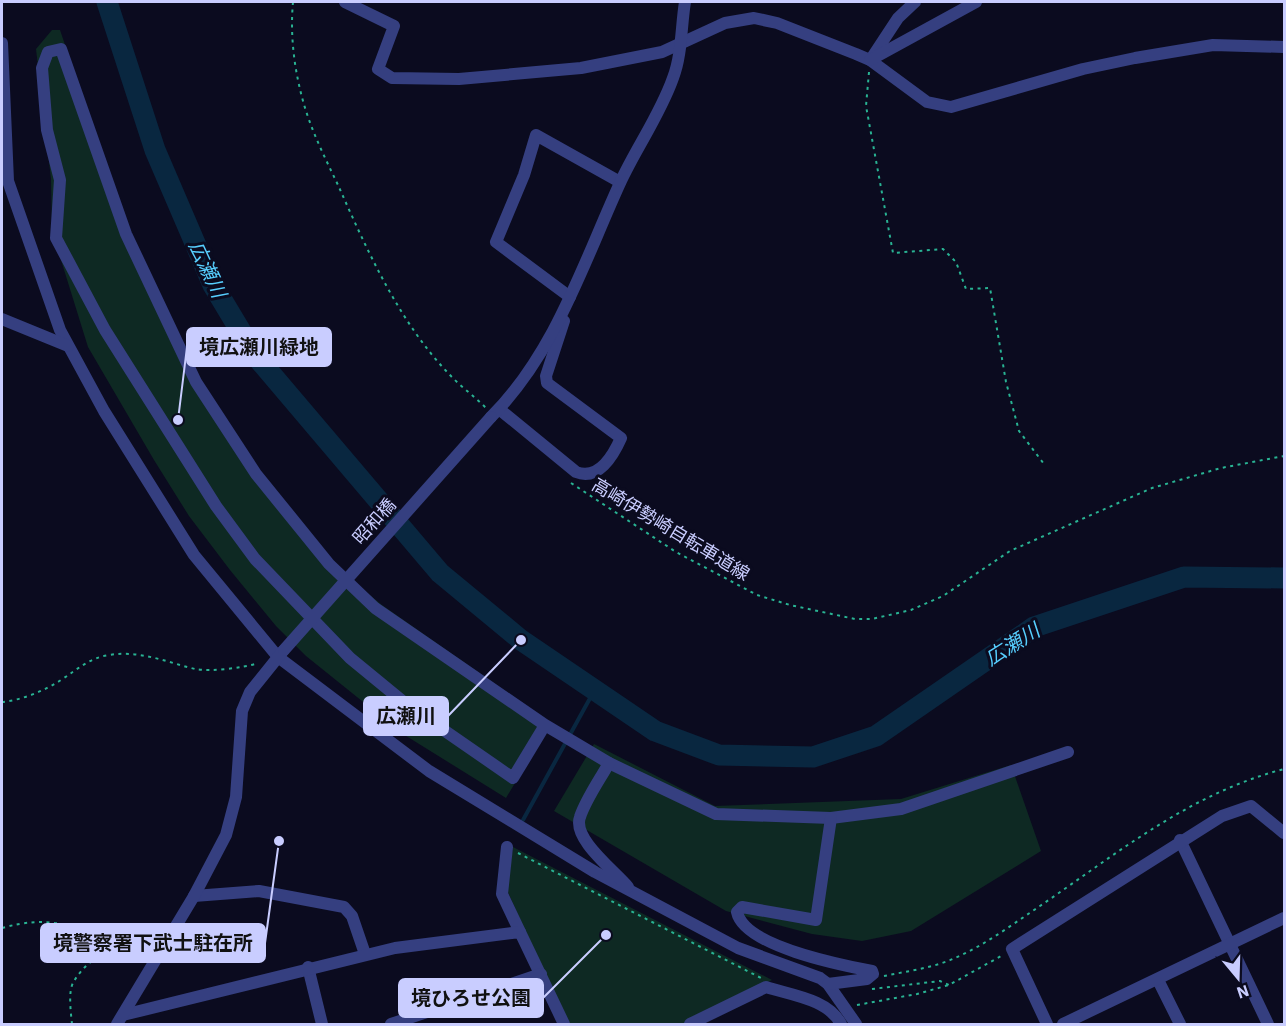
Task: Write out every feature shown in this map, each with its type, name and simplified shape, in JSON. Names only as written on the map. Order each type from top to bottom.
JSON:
[{"type":"street","points":[[345,2],[394,26],[378,69],[392,78],[459,79],[592,66],[644,57],[678,46],[725,23],[754,18],[777,23],[870,60],[927,102],[951,107],[1083,69],[1167,52],[1213,45],[1284,47]]},
{"type":"street","points":[[493,412],[585,476],[599,472],[621,438],[547,383],[546,376],[564,324],[562,315],[620,182],[673,77],[685,2]]},
{"type":"street","points":[[870,60],[898,18],[915,2]]},
{"type":"street","points":[[870,60],[976,2]]},
{"type":"street","points":[[2,43],[8,181],[33,260],[68,346],[104,411],[194,555],[281,653],[429,771],[633,893],[738,948],[820,978],[828,984],[856,1024]]},
{"type":"street","points":[[545,725],[513,778],[406,704],[350,658],[255,559],[216,506],[105,330],[56,238],[60,180],[48,130],[42,68],[48,52],[62,49],[126,234],[162,315],[196,382],[256,474],[329,564],[375,608],[545,725],[609,763],[716,814],[831,818],[901,810],[1068,752]]},
{"type":"street","points":[[570,297],[496,242],[524,175],[536,135],[620,182]]},
{"type":"street","name":"昭和橋","points":[[120,1020],[194,896],[226,835],[236,797],[242,711],[250,692],[281,653],[525,378],[562,315]]},
{"type":"street","points":[[2,319],[68,346]]},
{"type":"street","points":[[609,763],[579,819],[579,832],[588,845],[617,873],[633,893]]},
{"type":"street","points":[[1047,1024],[1012,949],[1180,840],[1222,816],[1251,806],[1284,833]]},
{"type":"street","points":[[828,984],[865,984],[873,974],[872,971],[820,962],[749,932],[739,920],[737,912],[742,907],[816,920],[831,818]]},
{"type":"street","points":[[1180,840],[1268,1024]]},
{"type":"street","points":[[507,847],[502,894],[564,1024]]},
{"type":"street","points":[[194,896],[259,891],[344,907],[352,916],[365,954]]},
{"type":"street","points":[[1064,1024],[1284,918]]},
{"type":"street","points":[[120,1020],[308,967],[365,954],[520,932]]},
{"type":"street","points":[[308,967],[322,1024]]},
{"type":"street","points":[[391,1024],[541,974]]},
{"type":"street","points":[[1158,980],[1180,1024]]},
{"type":"street","points":[[690,1024],[766,987],[822,1005],[836,1014],[841,1024]]},
{"type":"path","points":[[293,2],[294,64],[303,102],[349,209],[379,271],[427,346],[448,373],[493,412]]},
{"type":"path","points":[[870,60],[866,106],[893,253],[943,249],[956,262],[966,289],[990,288],[1006,382],[1019,431],[1044,464]]},
{"type":"path","name":"高崎伊勢崎自転車道線","points":[[564,478],[676,552],[757,595],[844,616],[873,619],[900,613],[943,596],[1010,551],[1152,488],[1221,468],[1284,456]]},
{"type":"path","points":[[2,702],[35,693],[60,681],[88,660],[110,654],[159,657],[197,669],[248,666],[281,653]]},
{"type":"path","points":[[865,984],[955,958],[996,936],[1193,803],[1248,779],[1284,769]]},
{"type":"path","points":[[2,928],[36,921],[81,928],[115,947]]},
{"type":"path","points":[[72,1024],[72,984],[89,964],[115,947],[161,925],[177,924]]},
{"type":"path","points":[[865,984],[940,981],[949,985]]},
{"type":"green space","points":[[52,30],[60,30],[129,233],[198,380],[260,475],[331,563],[382,605],[551,723],[506,798],[403,734],[306,656],[276,626],[230,570],[189,516],[154,460],[88,347],[52,231],[51,179],[36,49]]},
{"type":"green space","points":[[594,744],[715,806],[901,799],[1011,765],[1041,851],[911,931],[862,941],[812,934],[726,911],[554,811]]},
{"type":"green space","points":[[513,847],[772,980],[683,1024],[567,1024],[507,890]]},
{"type":"waterway","name":"広瀬川","points":[[107,2],[155,150],[213,285],[255,355],[440,573],[521,640],[655,731],[719,755],[813,757],[876,736],[1034,627],[1184,577],[1284,578]]},
{"type":"waterway","points":[[523,820],[594,691]]},
{"type":"place","name":"境広瀬川緑地","points":[[178,420]]},
{"type":"place","name":"広瀬川","points":[[521,640]]},
{"type":"place","name":"境警察署下武士駐在所","points":[[279,841]]},
{"type":"place","name":"境ひろせ公園","points":[[606,935]]}]
